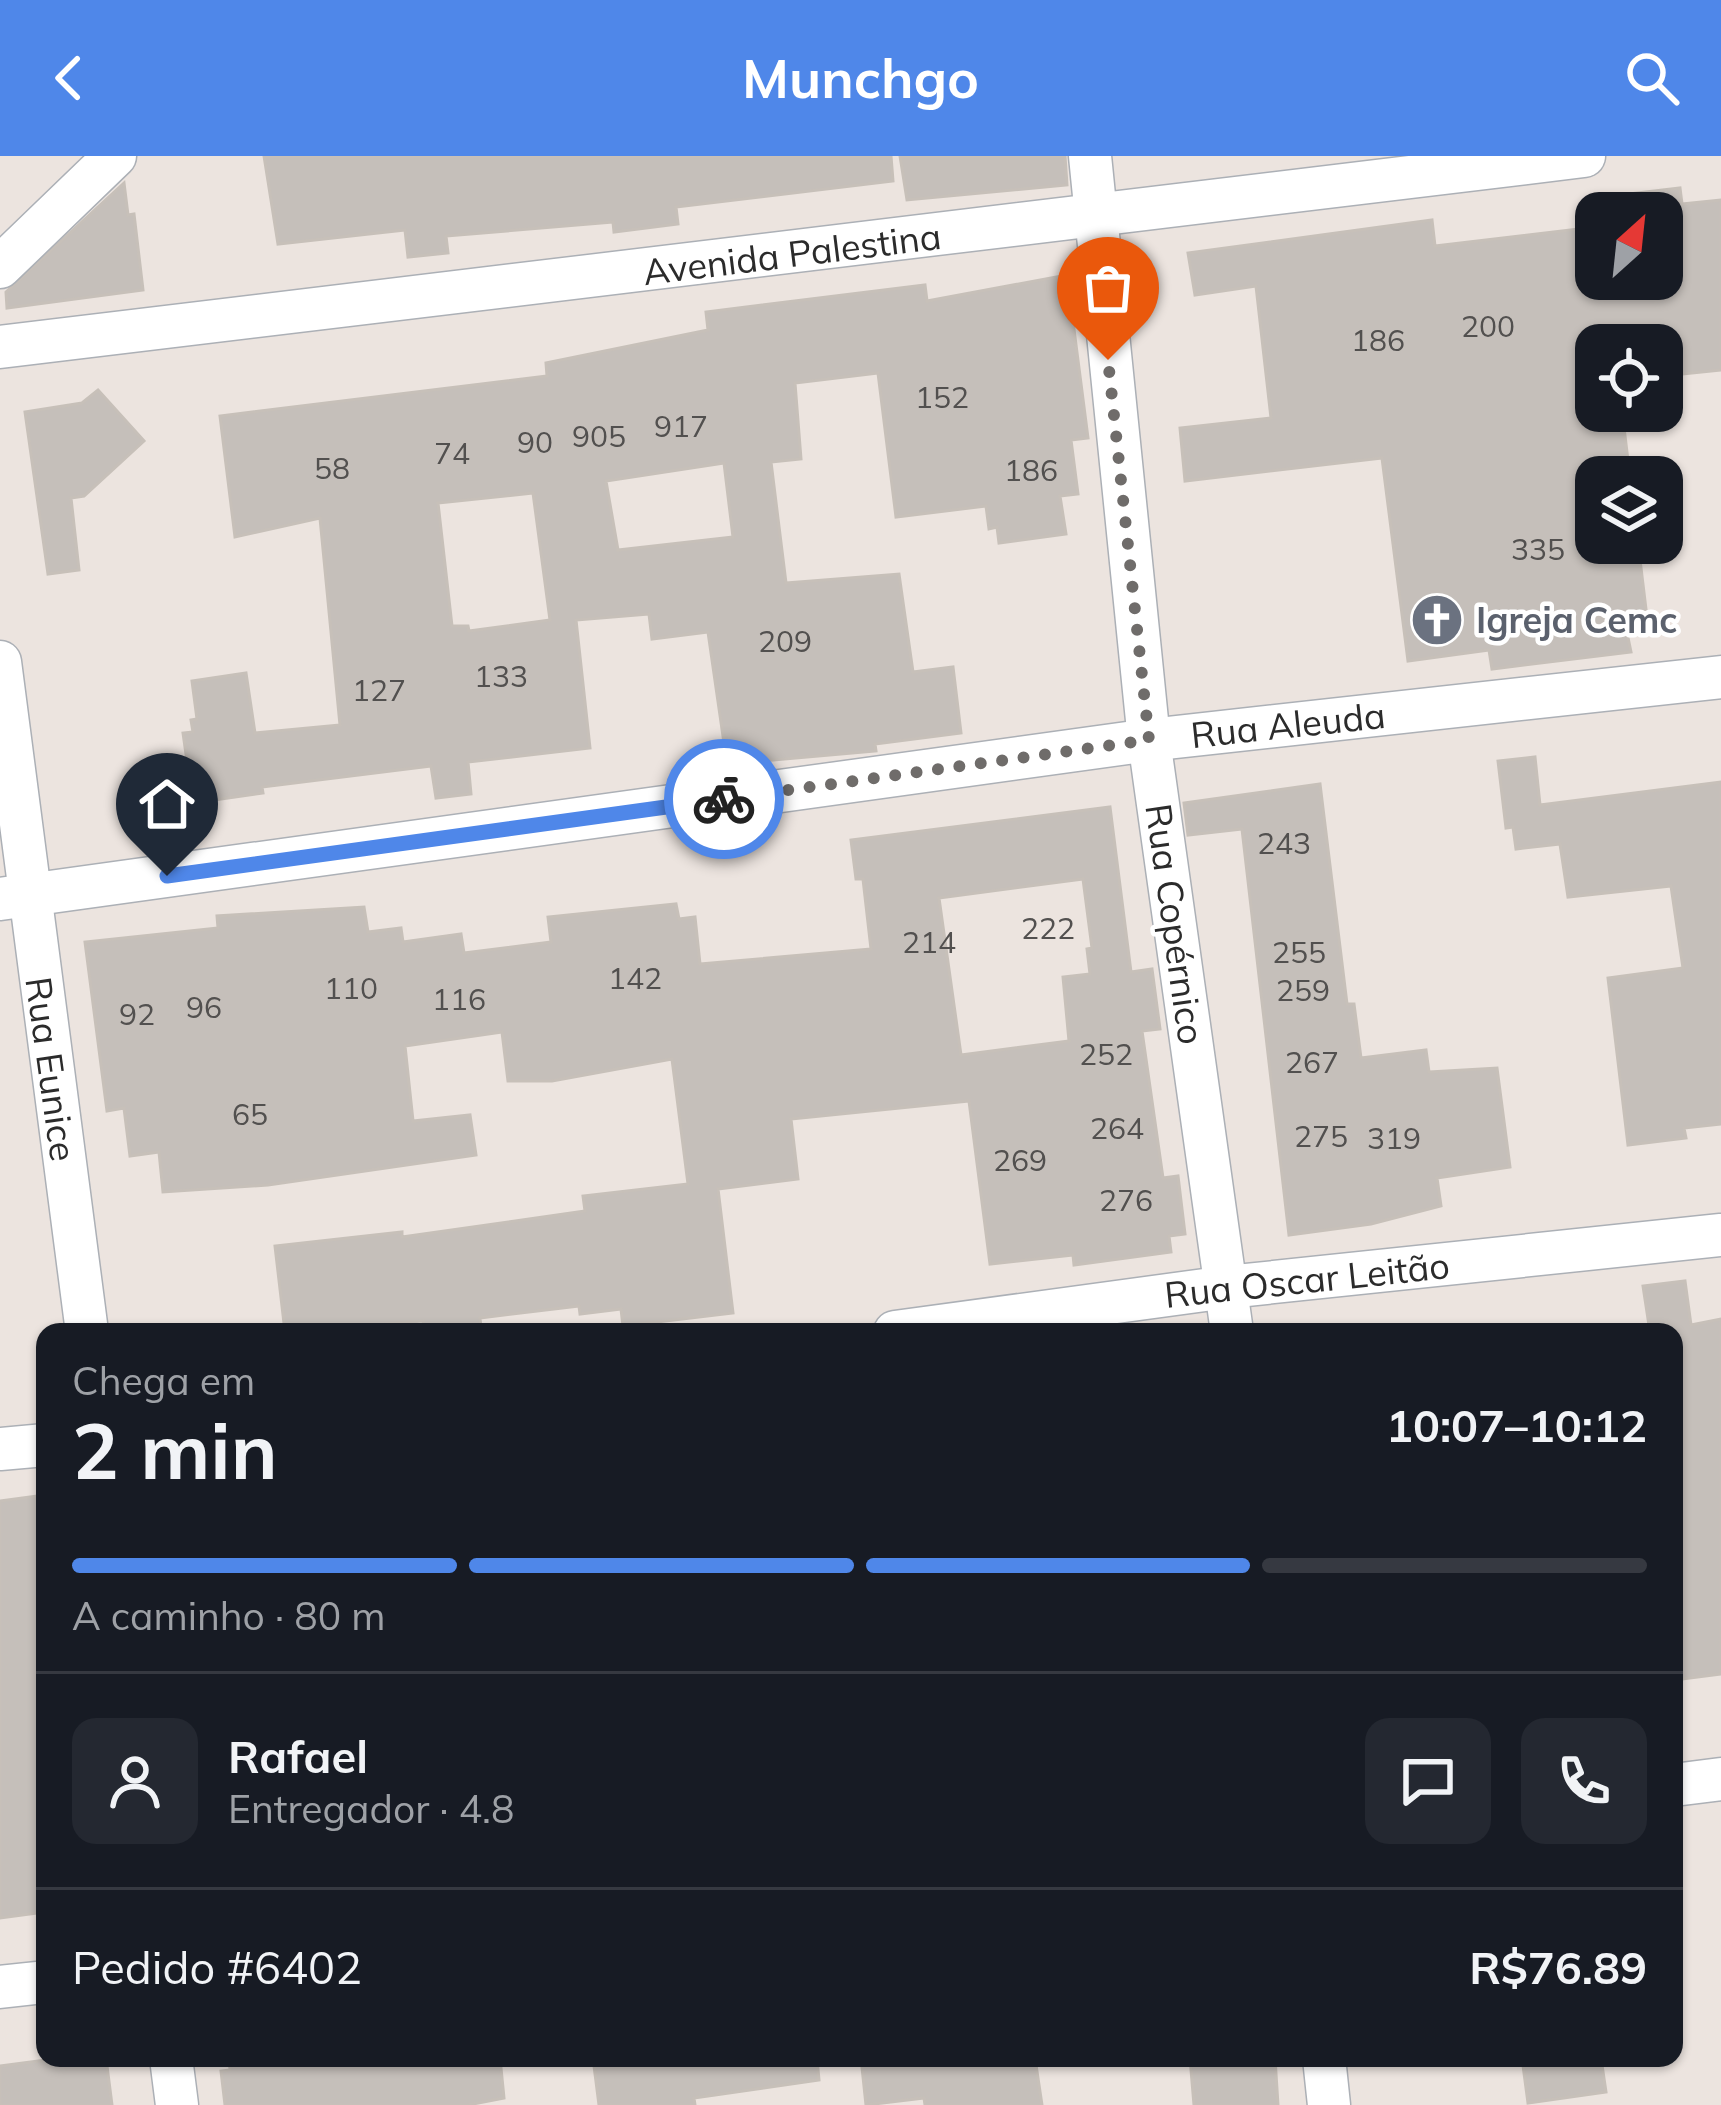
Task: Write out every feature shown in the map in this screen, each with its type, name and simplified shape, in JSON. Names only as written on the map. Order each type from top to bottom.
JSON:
[{"type":"street","points":[[0,267],[115,156]]},
{"type":"street","name":"Rua Copérnico","points":[[1090,156],[1149,740],[1231,1323]]},
{"type":"street","name":"Avenida Palestina","points":[[0,347],[1584,156]]},
{"type":"street","name":"Rua Eunice","points":[[0,662],[14,897],[85,1323]]},
{"type":"street","name":"Rua Aleuda","points":[[14,897],[1149,740],[1721,677]]},
{"type":"street","name":"Rua Oscar Leitão","points":[[961,1323],[1227,1287],[1721,1235]]},
{"type":"street","points":[[0,1449],[36,1446]]},
{"type":"street","points":[[1683,1783],[1721,1779]]},
{"type":"street","points":[[0,1988],[36,1983]]},
{"type":"street","points":[[171,2067],[177,2105]]},
{"type":"street","points":[[1325,2067],[1329,2105]]},
{"type":"building","points":[[264,156],[891,156],[893,181],[676,207],[678,224],[614,232],[613,222],[446,236],[448,253],[408,257],[405,230],[278,244]]},
{"type":"building","points":[[900,156],[1065,156],[1067,185],[907,200]]},
{"type":"building","points":[[124,183],[128,215],[134,214],[143,290],[7,308],[6,292]]},
{"type":"building","points":[[1721,200],[1721,370],[1683,374],[1683,324],[1575,324],[1575,432],[1625,432],[1627,456],[1575,456],[1575,564],[1641,564],[1648,626],[1626,628],[1631,652],[1492,669],[1489,650],[1408,661],[1382,458],[1185,481],[1180,428],[1271,418],[1256,286],[1195,295],[1188,253],[1432,220],[1435,246],[1575,229],[1575,300],[1683,300],[1683,204]]},
{"type":"building","points":[[1067,275],[1088,438],[1071,440],[1078,494],[1060,496],[1066,534],[999,543],[997,527],[989,529],[986,506],[896,517],[878,373],[795,383],[801,459],[771,462],[786,583],[899,574],[913,672],[953,667],[961,733],[875,744],[876,751],[727,764],[708,632],[652,639],[649,614],[576,620],[590,748],[468,762],[471,794],[436,798],[431,766],[262,787],[263,793],[193,803],[183,733],[193,732],[191,720],[197,719],[192,681],[246,673],[255,733],[340,725],[320,518],[235,537],[220,416],[547,376],[546,363],[708,330],[706,312],[925,285],[927,301]],"holes":[[[724,463],[733,537],[618,550],[606,481]],[[533,493],[550,620],[469,631],[468,626],[452,626],[438,503]]]},
{"type":"building","points":[[98,390],[144,441],[84,496],[71,498],[79,570],[48,574],[25,412],[82,403]]},
{"type":"building","points":[[1535,757],[1540,805],[1721,782],[1721,1124],[1684,1128],[1686,1138],[1628,1145],[1608,978],[1683,968],[1671,886],[1568,897],[1560,844],[1516,849],[1513,827],[1506,828],[1498,761]]},
{"type":"building","points":[[1320,784],[1347,1004],[1354,1004],[1361,1058],[1426,1050],[1429,1072],[1497,1068],[1510,1167],[1437,1178],[1441,1206],[1371,1224],[1289,1235],[1242,829],[1188,835],[1184,803]]},
{"type":"building","points":[[1110,807],[1131,972],[1152,969],[1160,1029],[1142,1031],[1163,1178],[1178,1176],[1185,1234],[1169,1236],[1171,1252],[1074,1265],[1073,1255],[990,1264],[969,1101],[791,1119],[798,1179],[718,1189],[733,1313],[623,1323],[621,1309],[580,1314],[579,1306],[480,1318],[480,1323],[284,1323],[275,1246],[402,1232],[402,1237],[585,1211],[583,1196],[688,1184],[672,1059],[552,1081],[508,1081],[502,1032],[405,1046],[413,1121],[470,1115],[476,1155],[268,1185],[163,1192],[159,1152],[130,1156],[124,1108],[107,1111],[85,942],[218,928],[217,916],[364,907],[368,932],[401,928],[403,942],[461,934],[464,953],[551,942],[548,917],[676,904],[679,919],[695,917],[700,964],[871,949],[863,879],[856,879],[851,840]],"holes":[[[1083,879],[1092,948],[1087,949],[1090,974],[1063,977],[1069,1041],[961,1055],[939,898]]]},
{"type":"building","points":[[1685,1281],[1691,1325],[1721,1319],[1721,1674],[1683,1679],[1683,1323],[1649,1323],[1643,1286]]},
{"type":"building","points":[[36,1496],[36,1913],[0,1918],[0,1501]]},
{"type":"building","points":[[36,2061],[36,2067],[107,2067],[112,2105],[0,2105],[0,2066]]},
{"type":"building","points":[[501,2067],[504,2098],[468,2105],[225,2105],[221,2071]]},
{"type":"building","points":[[594,2067],[818,2067],[819,2080],[694,2098],[695,2105],[599,2105]]},
{"type":"building","points":[[862,2067],[1036,2067],[1042,2105],[925,2105],[924,2098],[866,2105]]},
{"type":"building","points":[[1191,2067],[1276,2067],[1278,2105],[1194,2105]]},
{"type":"building","points":[[1523,2067],[1602,2067],[1606,2092],[1528,2103]]},
{"type":"way so far","points":[[724,799],[1149,740],[1108,360]]},
{"type":"place","name":"Igreja Cemc","points":[[1437,620]]},
{"type":"route","points":[[167,876],[724,799]]}]
